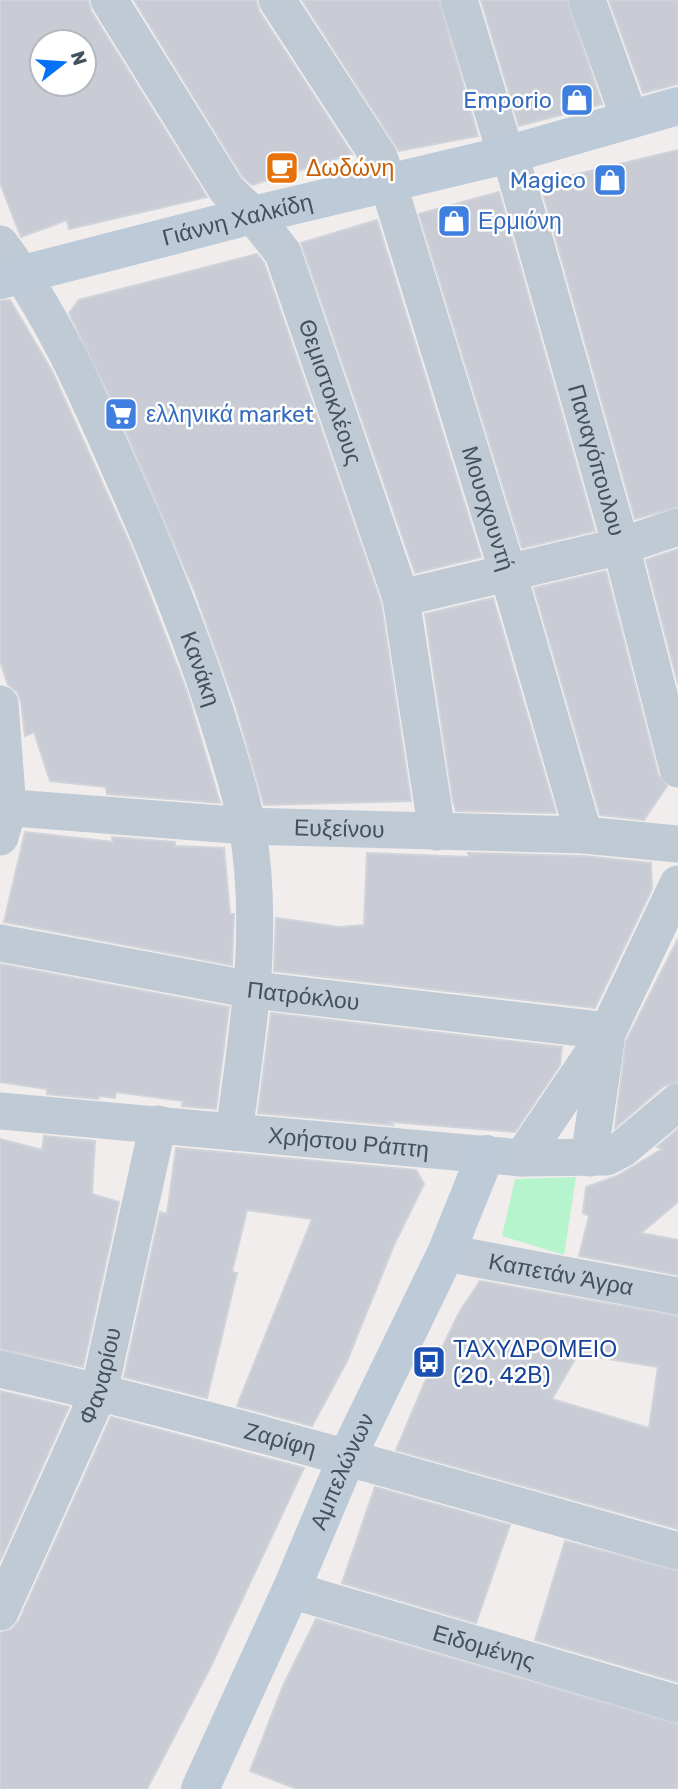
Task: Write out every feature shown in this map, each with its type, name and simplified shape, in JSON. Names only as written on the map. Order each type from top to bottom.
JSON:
[{"type":"street","name":"Θεμιστοκλέους","points":[[109,0],[227,190],[253,215],[284,253],[401,598],[437,832]]},
{"type":"street","name":"Μουσχουντή","points":[[277,0],[379,157],[508,573],[584,835]]},
{"type":"street","name":"Παναγόπουλου","points":[[459,0],[508,155],[621,546],[670,698],[678,769]]},
{"type":"street","points":[[587,0],[630,120]]},
{"type":"street","name":"Γιάννη Χαλκίδη","points":[[7,265],[253,215],[508,155],[678,106]]},
{"type":"street","name":"Κανάκη","points":[[7,265],[85,390],[152,542],[204,678],[247,826],[253,893],[253,990],[234,1132]]},
{"type":"street","points":[[401,598],[621,546],[678,527]]},
{"type":"street","points":[[0,704],[3,817]]},
{"type":"street","name":"Ευξείνου","points":[[3,817],[584,835],[678,844]]},
{"type":"street","points":[[504,1156],[608,1031],[678,884]]},
{"type":"street","name":"Πατρόκλου","points":[[0,943],[253,990],[608,1031]]},
{"type":"street","points":[[589,1158],[608,1031]]},
{"type":"street","name":"Χρήστου Ράπτη","points":[[0,1111],[504,1156],[589,1158],[617,1152],[678,1102]]},
{"type":"street","name":"Φαναρίου","points":[[0,1612],[99,1392],[158,1124]]},
{"type":"street","name":"Αμπελώνων","points":[[214,1786],[291,1590],[347,1458],[446,1253],[504,1156]]},
{"type":"street","name":"Καπετάν Άγρα","points":[[446,1253],[678,1296]]},
{"type":"street","name":"Ζαρίφη","points":[[0,1369],[99,1392],[347,1458],[678,1551]]},
{"type":"street","name":"Ειδομένης","points":[[291,1590],[678,1704]]},
{"type":"green space","points":[[576,1177],[564,1255],[502,1236],[515,1179]]},
{"type":"building","points":[[0,0],[88,0],[91,11],[207,197],[69,229],[67,220],[21,237],[0,183]]},
{"type":"building","points":[[134,0],[256,0],[259,11],[352,154],[252,185],[243,177]]},
{"type":"building","points":[[302,0],[439,0],[478,136],[399,151]]},
{"type":"building","points":[[481,0],[567,0],[602,104],[519,126]]},
{"type":"building","points":[[609,0],[678,0],[678,84],[643,93]]},
{"type":"building","points":[[678,150],[678,507],[635,519],[540,183]]},
{"type":"building","points":[[499,192],[595,531],[522,548],[419,214]]},
{"type":"building","points":[[377,220],[481,557],[415,573],[301,243]]},
{"type":"building","points":[[257,254],[264,263],[381,603],[411,801],[264,805],[236,707],[195,592],[119,416],[69,313],[79,300]]},
{"type":"building","points":[[10,300],[52,371],[133,551],[187,692],[220,803],[107,794],[106,787],[50,781],[34,732],[25,736],[21,702],[17,692],[8,685],[0,661],[0,301]]},
{"type":"building","points":[[678,549],[678,684],[646,560]]},
{"type":"building","points":[[606,571],[658,774],[667,786],[644,820],[600,815],[534,588]]},
{"type":"building","points":[[493,598],[556,813],[456,811],[453,801],[425,614]]},
{"type":"building","points":[[25,832],[113,842],[112,837],[175,842],[175,846],[224,848],[230,914],[234,914],[232,965],[4,922]]},
{"type":"building","points":[[367,853],[469,857],[468,853],[583,856],[651,863],[652,889],[595,1008],[274,971],[276,918],[339,927],[364,925]]},
{"type":"building","points":[[678,939],[678,1082],[664,1086],[615,1128],[626,1041]]},
{"type":"building","points":[[0,964],[229,1007],[216,1109],[182,1106],[183,1101],[116,1092],[115,1098],[99,1096],[98,1099],[47,1094],[47,1089],[0,1082]]},
{"type":"building","points":[[271,1013],[562,1047],[560,1065],[515,1132],[258,1113]]},
{"type":"building","points":[[678,1129],[678,1202],[641,1233],[678,1240],[678,1275],[579,1256],[589,1216],[583,1213],[586,1187],[617,1176],[662,1149],[657,1147]]},
{"type":"building","points":[[44,1136],[95,1141],[92,1194],[119,1202],[83,1367],[0,1349],[0,1139],[42,1150]]},
{"type":"building","points":[[176,1148],[416,1170],[424,1184],[394,1245],[347,1361],[312,1426],[237,1406],[312,1219],[247,1210],[232,1272],[237,1273],[207,1398],[124,1377],[160,1212],[167,1214]]},
{"type":"building","points":[[480,1281],[678,1316],[678,1529],[396,1450],[424,1384],[460,1311]],"holes":[[[578,1354],[658,1367],[649,1428],[552,1399]]]},
{"type":"building","points":[[0,1391],[69,1407],[0,1561]]},
{"type":"building","points":[[111,1417],[304,1468],[210,1668],[147,1789],[0,1789],[0,1633],[12,1629],[19,1621]]},
{"type":"building","points":[[375,1487],[510,1525],[476,1623],[342,1583]]},
{"type":"building","points":[[565,1541],[678,1571],[678,1682],[535,1640]]},
{"type":"building","points":[[316,1619],[678,1724],[678,1789],[297,1789],[250,1771],[283,1686]]},
{"type":"place","name":"Emporio","points":[[577,100]]},
{"type":"place","name":"Δωδώνη","points":[[282,168]]},
{"type":"place","name":"Magico","points":[[610,180]]},
{"type":"place","name":"Ερμιόνη","points":[[454,221]]},
{"type":"place","name":"ελληνικά market","points":[[121,414]]},
{"type":"place","name":"ΤΑΧΥΔΡΟΜΕΙΟ (20, 42Β)","points":[[429,1362]]}]
